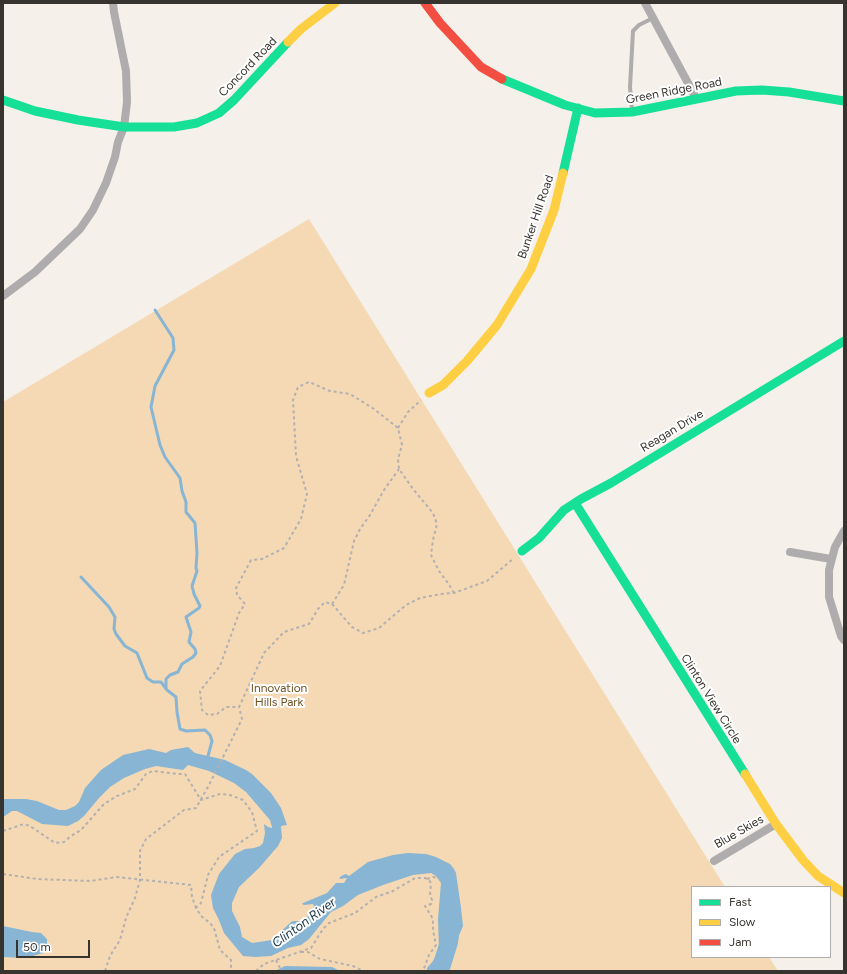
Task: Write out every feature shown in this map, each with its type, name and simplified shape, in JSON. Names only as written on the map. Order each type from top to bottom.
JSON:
[{"type":"street","points":[[3,296],[35,272],[80,229],[93,210],[106,183],[124,127],[127,102],[126,71],[113,3]]},
{"type":"street","name":"Concord Road","points":[[3,100],[35,111],[78,120],[124,127],[174,127],[197,123],[219,112],[234,100],[301,29],[335,3]]},
{"type":"street","name":"Green Ridge Road","points":[[425,3],[450,34],[481,67],[532,92],[565,105],[595,113],[632,112],[736,91],[762,90],[788,92],[844,101]]},
{"type":"street","points":[[645,3],[696,98]]},
{"type":"street","name":"Bunker Hill Road","points":[[429,393],[443,385],[467,362],[497,325],[532,268],[558,196],[578,108]]},
{"type":"street","name":"Reagan Drive","points":[[522,551],[538,538],[564,510],[844,341]]},
{"type":"street","name":"Clinton View Circle","points":[[575,503],[776,824],[803,860],[818,876],[844,893]]},
{"type":"street","points":[[844,531],[835,547],[829,570],[829,597],[841,636],[844,640]]},
{"type":"street","points":[[790,552],[831,559]]},
{"type":"street","name":"Blue Skies","points":[[714,861],[776,824]]},
{"type":"lane","points":[[632,112],[630,87],[633,31],[639,25],[653,18]]},
{"type":"path","points":[[239,707],[226,707],[218,714],[208,715],[202,710],[200,691],[220,666],[239,613],[246,604],[236,595],[236,588],[251,560],[262,559],[284,548],[301,519],[307,494],[296,456],[293,400],[298,387],[309,382],[330,391],[350,394],[374,409],[398,428],[402,445],[398,459],[399,469],[413,490],[433,514],[437,524],[433,540],[432,555],[439,571],[454,594]]},
{"type":"path","points":[[398,428],[408,412],[429,393]]},
{"type":"path","points":[[332,604],[344,585],[354,541],[384,490],[399,469]]},
{"type":"path","points":[[105,971],[110,956],[120,940],[126,918],[135,898],[140,880],[140,851],[146,839],[184,810],[196,808],[242,719],[239,707],[264,653],[284,632],[308,624],[318,609],[325,602],[332,604],[352,627],[363,633],[379,628],[406,606],[420,598],[441,594],[454,594],[487,581],[522,551]]},
{"type":"path","points":[[3,831],[24,824],[30,826],[55,843],[64,842],[82,830],[104,804],[117,796],[135,789],[146,774],[153,771],[185,774],[201,800]]},
{"type":"path","points":[[196,908],[201,903],[208,875],[219,857],[257,831],[252,812],[243,800],[230,794],[220,794],[201,800]]},
{"type":"path","points":[[3,874],[37,879],[90,881],[117,877],[191,885],[192,897],[196,908],[201,916],[214,928],[220,950],[231,960],[231,971]]},
{"type":"path","points":[[256,971],[264,964],[298,951],[311,948],[323,929],[329,923],[355,913],[376,897],[393,891],[415,878],[438,878]]},
{"type":"path","points":[[423,971],[436,945],[433,930],[433,919],[425,906],[431,904],[432,900],[430,895],[431,883],[428,879]]},
{"type":"path","points":[[298,951],[308,952],[320,960],[353,966],[364,971]]},
{"type":"path","points":[[276,960],[280,968]]},
{"type":"green space","name":"Innovation Hills Park","points":[[309,219],[724,886],[691,886],[691,958],[770,958],[778,971],[3,971],[3,402]]},
{"type":"water","points":[[188,747],[195,753],[225,760],[252,774],[271,793],[281,808],[287,825],[281,826],[282,838],[278,846],[259,868],[239,887],[232,903],[232,911],[240,927],[242,937],[252,943],[272,940],[291,922],[302,921],[310,915],[313,911],[313,904],[304,905],[302,904],[303,903],[327,893],[336,883],[344,883],[347,878],[339,879],[341,876],[346,874],[349,876],[368,862],[393,855],[408,853],[426,854],[450,864],[454,869],[456,873],[461,908],[463,926],[454,947],[443,954],[440,962],[441,971],[427,971],[427,968],[433,961],[439,949],[438,919],[441,883],[436,876],[431,873],[413,875],[358,895],[343,906],[331,912],[309,939],[301,945],[288,948],[271,956],[243,956],[224,933],[213,908],[211,895],[219,874],[235,854],[245,849],[260,846],[263,843],[265,833],[264,824],[268,827],[272,827],[270,820],[246,792],[234,783],[209,771],[188,765],[183,770],[156,766],[145,769],[124,778],[110,787],[84,816],[68,826],[42,824],[17,811],[12,811],[3,817],[3,799],[26,799],[37,801],[59,810],[66,810],[75,806],[79,802],[85,788],[101,770],[123,755],[149,749],[166,753],[171,750]]},
{"type":"water","points":[[3,926],[41,933],[47,939],[47,945],[43,953],[26,958],[3,957]]},
{"type":"water","points":[[285,966],[332,967],[340,971],[275,971]]},
{"type":"waterway","points":[[155,310],[173,338],[174,350],[155,386],[151,407],[160,445],[165,457],[180,478],[182,491],[186,502],[186,512],[195,523],[197,571],[192,586],[200,606],[186,617],[191,632],[189,642],[195,649],[196,653],[193,657],[182,664],[178,672],[170,675],[166,679],[166,688]]},
{"type":"waterway","points":[[81,577],[109,607],[115,617],[114,629],[116,634],[125,646],[137,653],[147,678],[153,682],[161,682],[167,690],[176,697],[180,729],[186,731],[205,730],[210,735],[212,741],[208,756]]},
{"type":"waterway","name":"Clinton River","points":[[440,971],[449,942],[451,927]]},
{"type":"traffic: fast","points":[[3,100],[35,111],[78,120],[124,127],[174,127],[197,123],[219,113],[234,100],[288,42]]},
{"type":"traffic: fast","points":[[502,79],[565,105],[595,113],[632,112],[736,91],[762,90],[789,92],[844,101]]},
{"type":"traffic: fast","points":[[563,173],[578,108]]},
{"type":"traffic: fast","points":[[522,551],[539,538],[564,510],[844,341]]},
{"type":"traffic: fast","points":[[575,503],[745,774]]},
{"type":"traffic: slow","points":[[288,42],[301,29],[335,3]]},
{"type":"traffic: slow","points":[[429,393],[443,385],[467,361],[497,325],[531,269],[554,210],[563,173]]},
{"type":"traffic: slow","points":[[745,774],[776,824],[803,860],[818,876],[844,893]]},
{"type":"traffic: jam","points":[[425,3],[440,23],[481,67],[502,79]]}]
